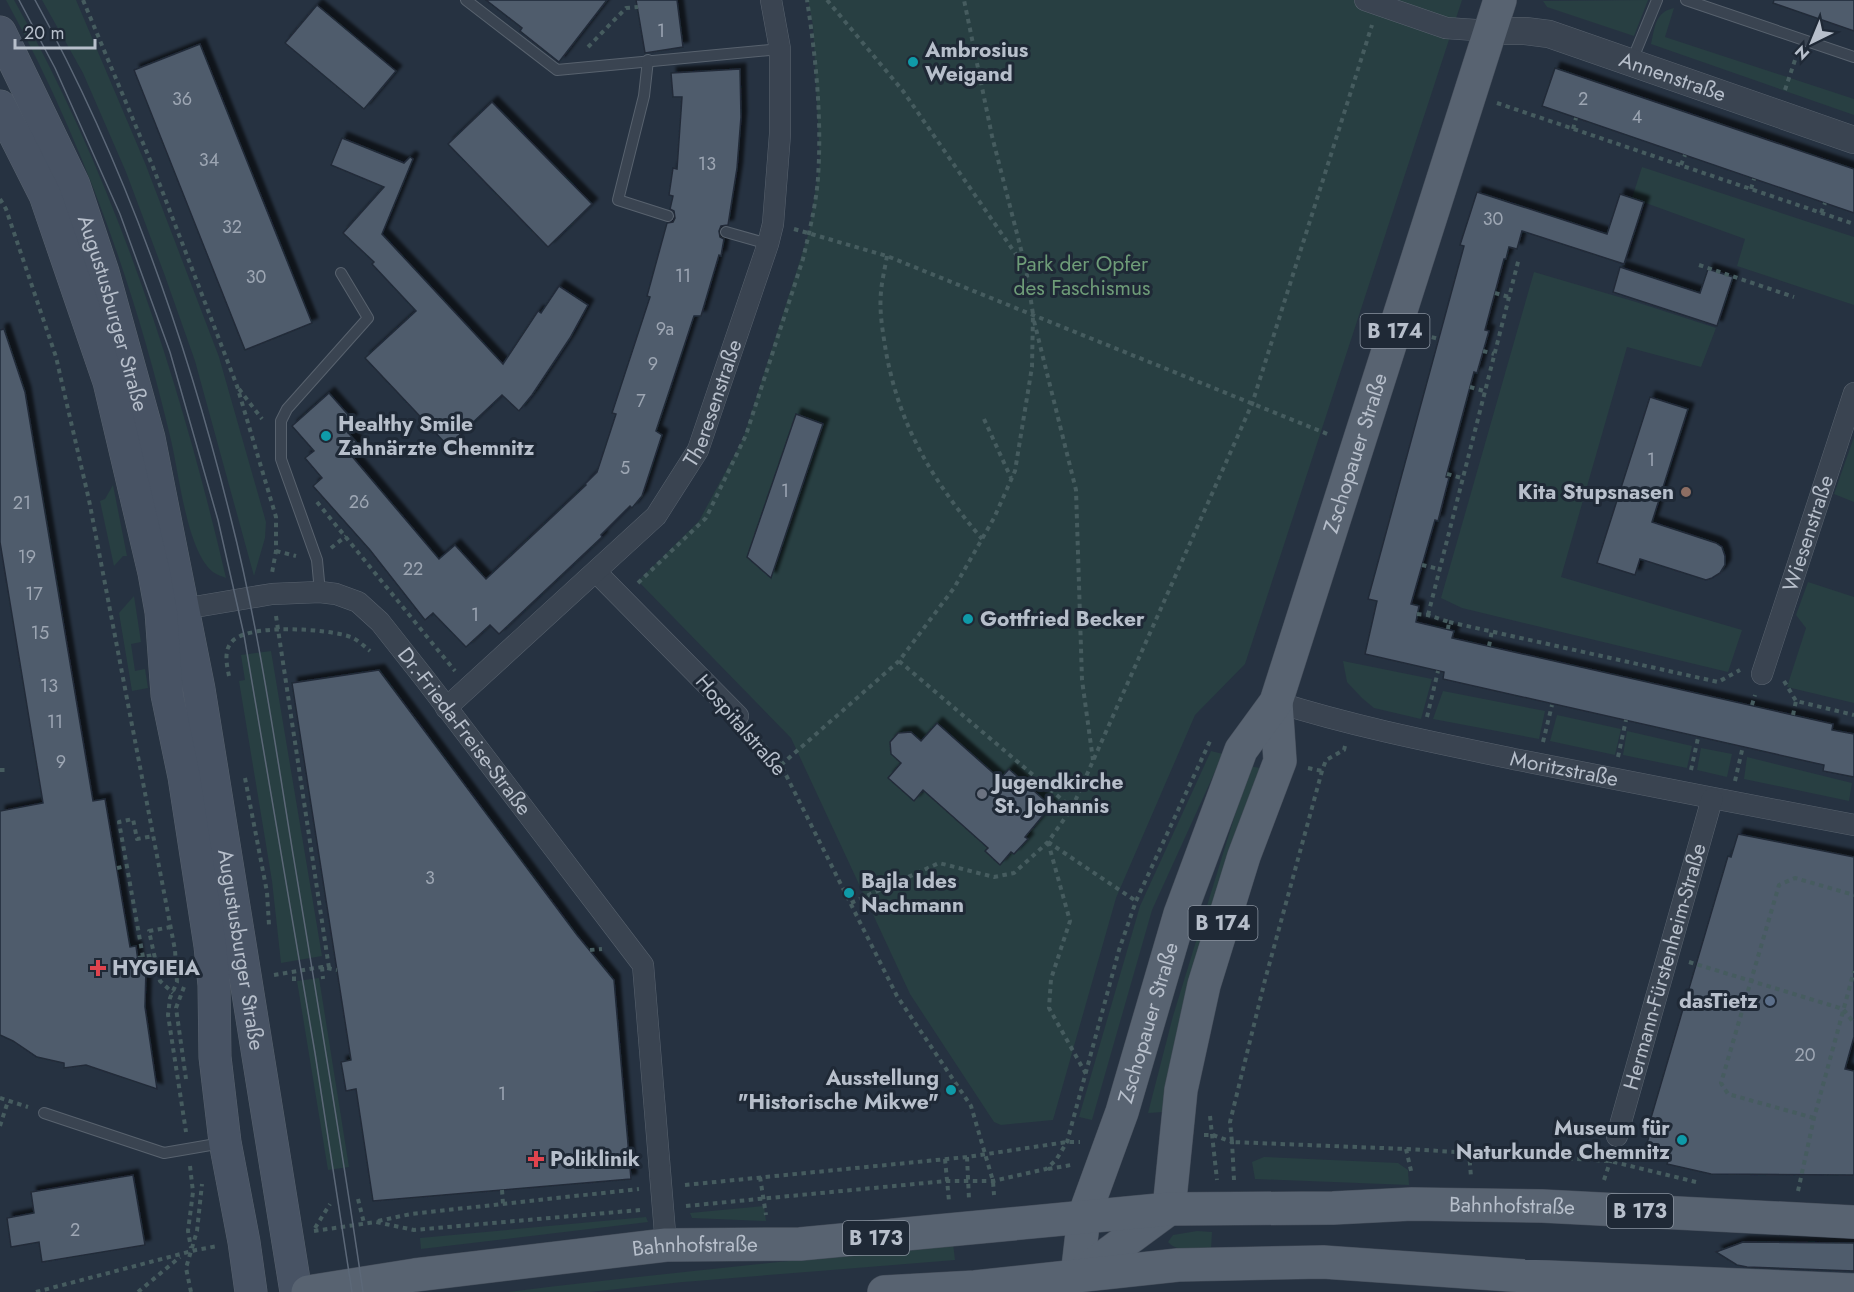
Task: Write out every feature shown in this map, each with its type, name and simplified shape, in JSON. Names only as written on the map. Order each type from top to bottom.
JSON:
[{"type":"main road","name":"Zschopauer Straße","points":[[1078,1286],[1084,1216],[1122,1112],[1177,922],[1242,750],[1276,702],[1500,0]]},
{"type":"main road","name":"Augustusburger Straße","points":[[0,32],[74,185],[103,272],[149,438],[172,611],[224,834],[296,1292]]},
{"type":"main road","name":"Augustusburger Straße","points":[[0,106],[45,195],[109,382],[154,573],[172,611],[167,695],[184,777],[214,985],[215,1057],[211,1145],[244,1242],[251,1292]]},
{"type":"main road","name":"Zschopauer Straße","points":[[1169,1209],[1181,1090],[1204,985],[1244,856],[1280,760],[1276,702]]},
{"type":"main road","name":"Bahnhofstraße","points":[[308,1292],[415,1275],[666,1245],[800,1244],[1169,1209],[1333,1208],[1412,1204],[1542,1206],[1854,1222]]},
{"type":"main road","points":[[1078,1286],[1122,1244],[1169,1209]]},
{"type":"main road","points":[[1084,1216],[1122,1244],[1178,1265]]},
{"type":"main road","points":[[884,1292],[975,1287],[1078,1286],[1178,1265],[1323,1262],[1524,1276],[1854,1290]]},
{"type":"street","name":"Theresenstraße","points":[[446,708],[656,516],[698,450],[771,234],[780,134],[780,49],[771,0]]},
{"type":"street","points":[[1372,2],[1446,28],[1490,31]]},
{"type":"street","name":"Annenstraße","points":[[1490,31],[1549,34],[1854,140]]},
{"type":"street","name":"Wiesenstraße","points":[[1762,674],[1854,393]]},
{"type":"street","name":"Hospitalstraße","points":[[596,572],[738,716]]},
{"type":"street","points":[[172,611],[272,594],[320,592]]},
{"type":"street","name":"Dr.-Frieda-Freise-Straße","points":[[320,592],[336,594],[358,602],[380,622],[643,965],[666,1245]]},
{"type":"street","name":"Moritzstraße","points":[[1276,702],[1351,724],[1421,739],[1686,794],[1854,825]]},
{"type":"street","name":"Hermann-Fürstenheim-Straße","points":[[1617,1136],[1721,800]]},
{"type":"lane","points":[[466,0],[557,70],[780,49]]},
{"type":"lane","points":[[1631,63],[1657,0]]},
{"type":"lane","points":[[1686,0],[1854,57]]},
{"type":"lane","points":[[648,60],[644,96],[618,200],[668,216]]},
{"type":"lane","points":[[726,232],[771,234]]},
{"type":"lane","points":[[320,592],[317,560],[280,459],[280,436],[281,421],[287,409],[368,318],[341,273]]},
{"type":"lane","name":"Zschopauer Straße","points":[[1261,843],[1274,800],[1280,760]]},
{"type":"lane","name":"Zschopauer Straße","points":[[1181,1090],[1193,1072],[1208,1022]]},
{"type":"lane","points":[[44,1113],[164,1153],[211,1145]]},
{"type":"path","points":[[83,0],[153,167],[237,386],[276,517],[272,594],[329,968]]},
{"type":"path","points":[[827,0],[903,91],[1026,269]]},
{"type":"path","points":[[964,0],[993,136],[1026,269],[1033,314],[1076,490],[1082,680],[1093,761]]},
{"type":"path","points":[[851,903],[939,863],[994,877],[1014,873],[1048,842],[1071,808],[1252,404],[1372,2]]},
{"type":"path","points":[[581,67],[585,51],[626,8],[638,7]]},
{"type":"path","points":[[1777,113],[1802,39]]},
{"type":"path","points":[[1469,93],[1854,224]]},
{"type":"path","points":[[1573,129],[1576,118]]},
{"type":"path","points":[[1681,165],[1684,155]]},
{"type":"path","points":[[1751,189],[1754,179]]},
{"type":"path","points":[[0,199],[6,209],[56,357],[88,500],[171,927],[177,981],[168,1015]]},
{"type":"path","points":[[1821,213],[1825,203]]},
{"type":"path","points":[[771,234],[809,232],[887,256],[1358,447]]},
{"type":"path","points":[[887,256],[881,294],[882,329],[898,399],[912,435],[930,471],[952,504],[982,539]]},
{"type":"path","points":[[1428,615],[1519,258]]},
{"type":"path","points":[[1699,265],[1794,297]]},
{"type":"path","points":[[1495,293],[1509,297]]},
{"type":"path","points":[[781,765],[898,661],[954,588],[982,539],[1015,471],[1032,367],[1033,314]]},
{"type":"path","points":[[1483,351],[1494,354]]},
{"type":"path","points":[[237,386],[256,412],[280,436]]},
{"type":"path","points":[[1470,387],[1484,391]]},
{"type":"path","points":[[984,419],[1012,478]]},
{"type":"path","points":[[1447,474],[1462,478]]},
{"type":"path","points":[[310,493],[468,687]]},
{"type":"path","points":[[1422,565],[1438,569]]},
{"type":"path","points":[[1417,614],[1718,682],[1741,669],[1783,678],[1796,701],[1793,714]]},
{"type":"path","points":[[1448,629],[1449,622]]},
{"type":"path","points":[[230,684],[226,660],[229,645],[236,638],[244,635],[278,629],[314,631],[352,637],[375,654]]},
{"type":"path","points":[[1489,646],[1492,631]]},
{"type":"path","points":[[898,661],[1071,808]]},
{"type":"path","points":[[1421,739],[1438,671]]},
{"type":"path","points":[[1796,701],[1854,715]]},
{"type":"path","points":[[1539,764],[1552,705]]},
{"type":"path","name":"Hospitalstraße","points":[[738,716],[781,765],[897,996],[971,1106],[993,1180]]},
{"type":"path","points":[[1613,779],[1626,720]]},
{"type":"path","points":[[1234,1186],[1230,1122],[1265,980],[1322,771],[1326,760],[1344,750],[1351,724]]},
{"type":"path","points":[[1686,794],[1698,738]]},
{"type":"path","points":[[1721,800],[1743,746]]},
{"type":"path","points":[[0,770],[9,770]]},
{"type":"path","points":[[153,956],[140,957],[119,822],[133,819],[137,839],[154,836]]},
{"type":"path","points":[[1048,842],[1136,901],[1119,950],[1067,1142],[1056,1160],[1046,1169],[993,1180],[968,1181],[967,1157],[1067,1142]]},
{"type":"path","points":[[1048,842],[1070,921],[1051,979],[1049,1008],[1086,1076]]},
{"type":"path","points":[[117,868],[127,866]]},
{"type":"path","points":[[1814,1118],[1728,1094],[1722,1083],[1779,885],[1795,878],[1854,895]]},
{"type":"path","points":[[171,927],[149,931],[160,981],[173,993]]},
{"type":"path","points":[[1696,964],[1843,1009],[1854,1023]]},
{"type":"path","points":[[322,967],[323,979]]},
{"type":"path","points":[[273,975],[322,967],[337,970]]},
{"type":"path","points":[[1797,1196],[1814,1118],[1854,971]]},
{"type":"path","points":[[294,972],[294,981]]},
{"type":"path","points":[[0,1098],[44,1113]]},
{"type":"path","points":[[0,1126],[8,1101]]},
{"type":"path","points":[[1213,1135],[1232,1142],[1469,1152],[1610,1161],[1706,1185]]},
{"type":"path","points":[[1602,1187],[1617,1136]]},
{"type":"path","points":[[191,1292],[186,1268],[192,1252],[202,1180],[211,1145]]},
{"type":"path","points":[[1406,1149],[1413,1182]]},
{"type":"path","points":[[1469,1152],[1471,1184]]},
{"type":"path","points":[[945,1160],[949,1203]]},
{"type":"path","points":[[760,1177],[767,1218]]},
{"type":"path","points":[[502,1190],[503,1204]]},
{"type":"path","points":[[358,1199],[364,1223]]},
{"type":"path","points":[[330,1204],[313,1231],[342,1226]]},
{"type":"path","points":[[36,1292],[192,1252]]},
{"type":"path","points":[[138,1292],[179,1257],[192,1252]]},
{"type":"green space","points":[[6,0],[14,0],[50,68],[113,208],[140,281],[188,429],[226,578],[213,572],[196,546],[185,509],[156,379],[103,212],[58,105]]},
{"type":"green space","points":[[42,0],[76,0],[145,163],[219,357],[266,522],[265,538],[254,576],[195,361],[165,276],[126,172],[83,73]]},
{"type":"green space","name":"Park der Opfer des Faschismus","points":[[808,0],[1462,0],[1245,664],[1195,715],[1116,898],[1053,1120],[1001,1125],[994,1122],[910,994],[791,738],[638,581],[699,521],[743,439],[809,232],[820,162],[813,25]]},
{"type":"green space","points":[[1648,0],[1634,36],[1547,7],[1543,1]]},
{"type":"green space","points":[[1674,8],[1665,37],[1854,99],[1854,115],[1651,44],[1659,17]]},
{"type":"green space","points":[[1642,167],[1854,237],[1854,305],[1737,266],[1745,239],[1632,198]]},
{"type":"green space","points":[[1534,272],[1716,328],[1701,367],[1627,347],[1561,577],[1742,630],[1728,672],[1462,608],[1441,598]]},
{"type":"green space","points":[[1854,437],[1854,502],[1834,494]]},
{"type":"green space","points":[[113,485],[127,556],[123,556],[114,566],[100,501],[105,499]]},
{"type":"green space","points":[[1808,582],[1854,597],[1854,703],[1787,687],[1806,628],[1796,615]]},
{"type":"green space","points":[[134,596],[141,642],[131,644],[135,671],[145,669],[148,688],[132,691],[119,613]]},
{"type":"green space","points":[[271,651],[322,956],[281,963],[272,881],[239,681],[245,680],[241,655]]},
{"type":"green space","points":[[1343,661],[1432,679],[1421,719],[1374,708],[1347,682]]},
{"type":"green space","points":[[1443,691],[1545,711],[1539,739],[1433,719]]},
{"type":"green space","points":[[1557,715],[1621,729],[1615,755],[1550,741]]},
{"type":"green space","points":[[1627,731],[1692,746],[1687,768],[1623,755]]},
{"type":"green space","points":[[1701,748],[1732,754],[1727,777],[1697,770]]},
{"type":"green space","points":[[1211,751],[1223,754],[1152,910],[1092,1120],[1079,1117],[1140,906]]},
{"type":"green space","points":[[1747,757],[1852,783],[1849,801],[1744,779]]},
{"type":"green space","points":[[1250,766],[1264,769],[1163,1112],[1148,1113],[1173,1016]]},
{"type":"green space","points":[[319,978],[349,1167],[328,1170],[297,981]]},
{"type":"green space","points":[[1264,1157],[1398,1163],[1408,1170],[1409,1185],[1255,1179],[1252,1162]]},
{"type":"green space","points":[[764,1206],[766,1221],[692,1218],[690,1213]]},
{"type":"green space","points":[[646,1217],[648,1222],[421,1249],[420,1238]]},
{"type":"green space","points":[[1197,1231],[1212,1232],[1211,1250],[1182,1249],[1168,1242],[1173,1235]]},
{"type":"green space","points":[[953,1243],[955,1260],[683,1282],[590,1292],[507,1292],[619,1279]]},
{"type":"building","points":[[486,0],[607,0],[559,62],[520,31],[522,28]]},
{"type":"building","points":[[636,0],[677,0],[683,47],[645,53]]},
{"type":"building","points":[[1774,0],[1854,0],[1854,31],[1773,3]]},
{"type":"building","points":[[317,5],[396,71],[364,109],[285,43]]},
{"type":"building","points":[[200,44],[312,323],[245,350],[134,70]]},
{"type":"building","points":[[1555,68],[1854,169],[1854,213],[1542,106]]},
{"type":"building","points":[[740,69],[741,117],[737,168],[728,225],[721,226],[719,231],[720,237],[724,239],[721,256],[719,255],[701,316],[694,316],[656,431],[662,435],[642,496],[499,634],[490,625],[466,647],[433,613],[425,620],[370,550],[313,486],[322,478],[305,458],[314,451],[292,426],[329,393],[352,419],[343,427],[359,445],[350,454],[439,559],[455,545],[486,579],[597,472],[616,414],[612,413],[650,297],[647,296],[667,223],[673,222],[675,218],[674,211],[670,209],[673,196],[669,195],[673,168],[677,169],[682,97],[673,97],[671,73]]},
{"type":"building","points":[[492,102],[592,204],[548,247],[448,144]]},
{"type":"building","points":[[342,138],[404,163],[410,157],[413,159],[382,234],[503,364],[538,311],[541,313],[559,286],[588,305],[570,338],[519,411],[502,395],[448,446],[365,358],[416,311],[372,264],[374,262],[343,233],[384,187],[331,165]]},
{"type":"building","points":[[1477,192],[1607,234],[1620,194],[1644,202],[1624,264],[1522,231],[1517,249],[1509,247],[1485,330],[1489,331],[1477,373],[1474,372],[1446,477],[1449,478],[1438,521],[1435,520],[1411,604],[1419,606],[1416,622],[1454,631],[1452,638],[1833,724],[1832,730],[1854,734],[1854,777],[1823,771],[1824,765],[1443,679],[1444,672],[1365,654],[1377,601],[1368,599],[1464,246],[1460,245]]},
{"type":"building","points":[[1620,267],[1700,293],[1708,269],[1733,277],[1717,326],[1613,292]]},
{"type":"building","points":[[4,329],[25,392],[93,801],[105,799],[130,947],[136,946],[139,969],[146,968],[145,1007],[157,1089],[86,1065],[64,1068],[64,1063],[37,1057],[0,1035],[0,811],[43,803],[0,542],[0,330]]},
{"type":"building","points":[[1650,397],[1688,409],[1652,522],[1722,547],[1725,565],[1720,573],[1706,580],[1640,559],[1635,575],[1597,563]]},
{"type":"building","points":[[796,414],[823,424],[771,578],[747,557]]},
{"type":"building","points":[[379,670],[577,935],[614,980],[631,1179],[373,1201],[356,1089],[346,1091],[341,1062],[351,1060],[292,683]]},
{"type":"building","name":"Jugendkirche St. Johannis","points":[[937,723],[1000,779],[1009,769],[1051,806],[1025,837],[1028,839],[1014,854],[1011,852],[1000,865],[985,851],[988,848],[923,790],[914,801],[888,778],[901,763],[891,754],[890,742],[898,733],[911,732],[921,741]]},
{"type":"building","name":"dasTietz","points":[[1738,834],[1854,857],[1854,1037],[1845,1069],[1854,1071],[1854,1175],[1711,1174],[1667,1164],[1668,1161],[1644,1154],[1651,1129],[1648,1128],[1728,856],[1731,857]]},
{"type":"building","points":[[133,1175],[145,1245],[42,1262],[39,1242],[11,1247],[7,1218],[34,1213],[31,1192]]},
{"type":"building","points":[[1743,1242],[1854,1243],[1854,1271],[1747,1267],[1737,1265],[1716,1252]]},
{"type":"tram line","points":[[19,0],[55,68],[120,214],[170,352],[218,520],[244,635],[315,1053],[352,1292]]},
{"type":"tram line","points":[[35,0],[96,123],[149,251],[193,382],[230,515],[250,600],[266,687],[363,1292]]},
{"type":"place","name":"Ambrosius Weigand","points":[[913,62]]},
{"type":"place","name":"Healthy Smile Zahnärzte Chemnitz","points":[[326,436]]},
{"type":"place","name":"Kita Stupsnasen","points":[[1686,492]]},
{"type":"place","name":"Gottfried Becker","points":[[968,619]]},
{"type":"place","name":"Jugendkirche St. Johannis","points":[[982,794]]},
{"type":"place","name":"Bajla Ides Nachmann","points":[[849,893]]},
{"type":"place","name":"HYGIEIA","points":[[98,968]]},
{"type":"place","name":"dasTietz","points":[[1770,1001]]},
{"type":"place","name":"Ausstellung \"Historische Mikwe\"","points":[[951,1090]]},
{"type":"place","name":"Museum für Naturkunde Chemnitz","points":[[1682,1140]]},
{"type":"place","name":"Poliklinik","points":[[536,1159]]}]
